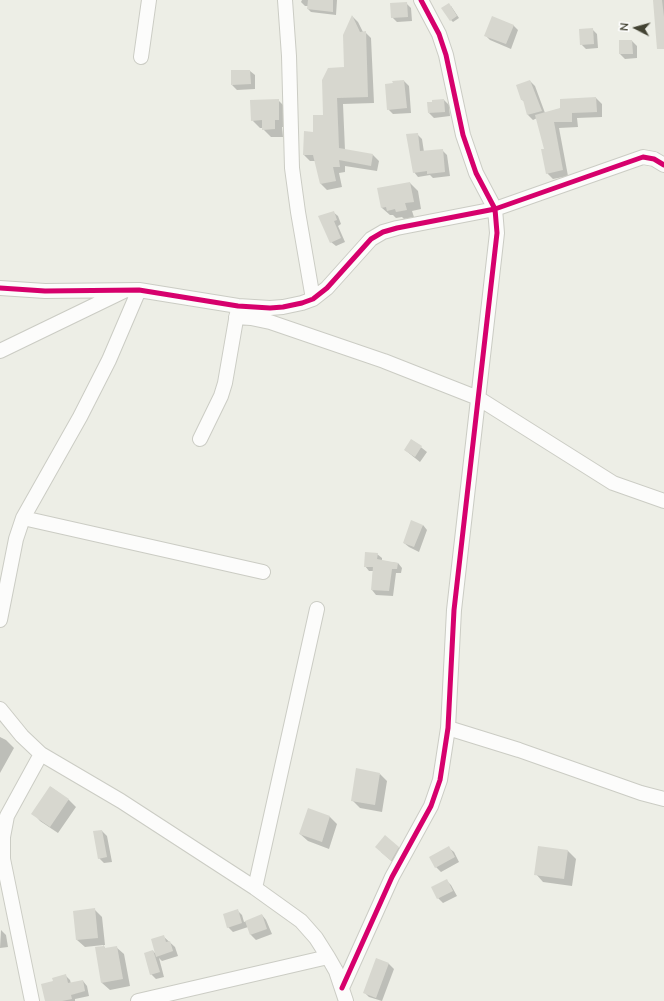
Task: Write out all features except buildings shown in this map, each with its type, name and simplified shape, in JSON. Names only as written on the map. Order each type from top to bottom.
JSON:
[{"type":"street","points":[[140,57],[149,0]]},
{"type":"street","points":[[285,0],[289,56],[292,168],[313,299]]},
{"type":"street","points":[[344,994],[392,877],[431,806],[440,780],[448,728],[454,610],[497,233],[495,209],[476,173],[463,135],[446,56],[439,34],[421,0]]},
{"type":"street","points":[[237,311],[302,303],[313,299],[327,288],[371,239],[383,232],[495,209],[643,158],[654,159],[664,165]]},
{"type":"street","points":[[0,288],[45,291],[134,290],[237,311],[251,318],[270,322],[384,361],[478,398],[613,483],[664,501]]},
{"type":"street","points":[[0,351],[134,290]]},
{"type":"street","points":[[0,620],[16,539],[23,518],[80,417],[110,360],[134,290]]},
{"type":"street","points":[[200,439],[221,396],[225,383],[237,311]]},
{"type":"street","points":[[23,518],[263,572]]},
{"type":"street","points":[[255,888],[317,609]]},
{"type":"street","points":[[0,709],[4,720],[41,754],[121,801],[255,888],[301,921],[316,938],[328,956],[336,971],[344,994]]},
{"type":"street","points":[[448,728],[519,750],[641,794],[664,799]]},
{"type":"street","points":[[32,1001],[2,859],[3,837],[7,816],[41,754]]},
{"type":"street","points":[[138,1001],[328,956]]},
{"type":"cycle path","points":[[342,988],[392,877],[431,806],[440,780],[448,728],[454,610],[497,233],[495,209],[476,173],[463,135],[446,55],[439,34],[421,0]]},
{"type":"cycle path","points":[[0,288],[45,291],[139,290],[238,306],[270,308],[283,307],[313,299],[327,288],[371,239],[383,232],[495,209],[643,157],[654,159],[664,165]]}]
